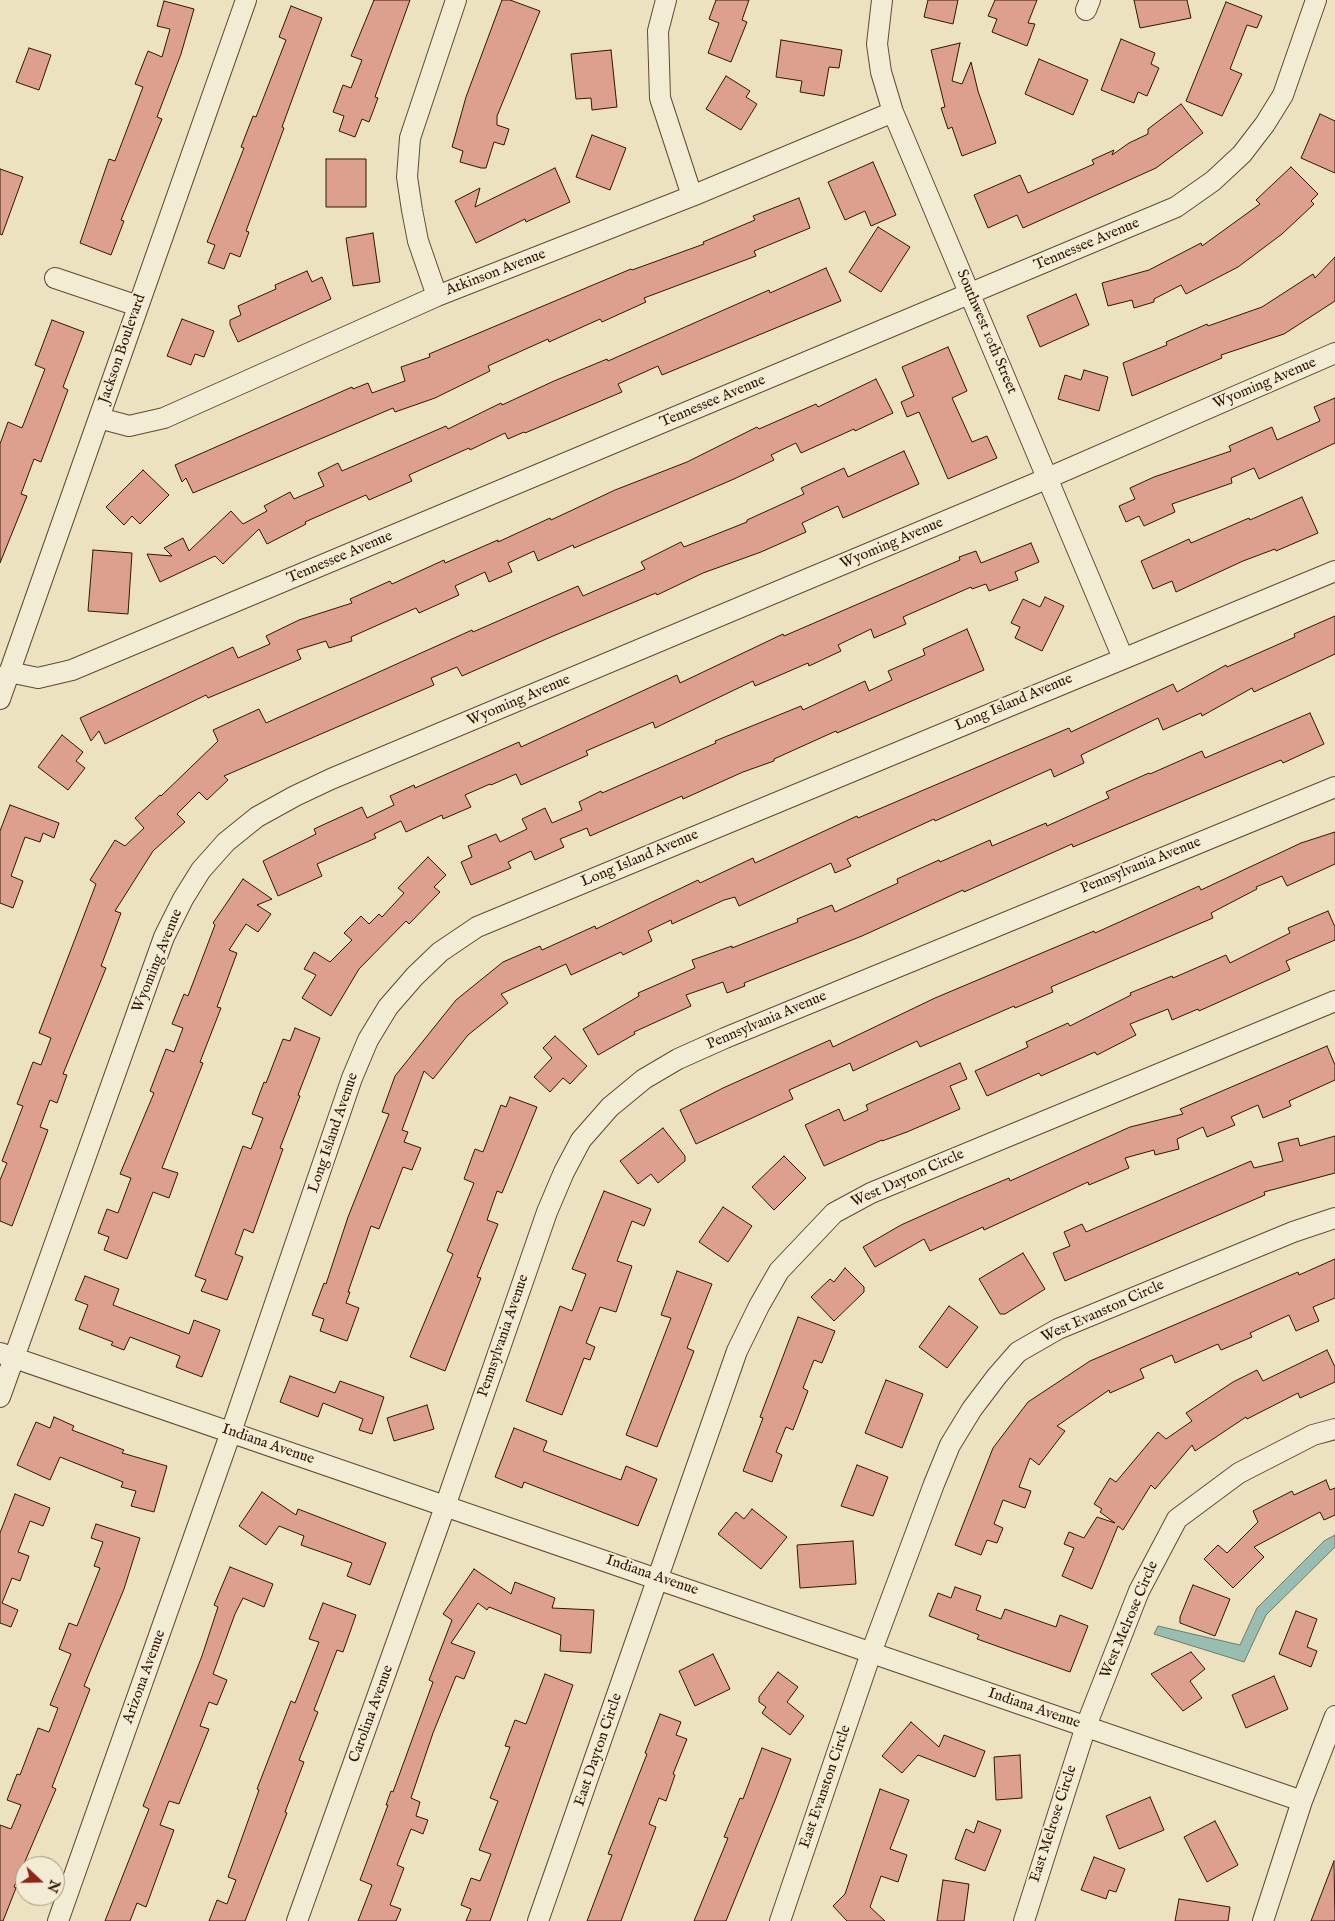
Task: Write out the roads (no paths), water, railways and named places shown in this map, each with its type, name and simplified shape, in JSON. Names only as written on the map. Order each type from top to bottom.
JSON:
[{"type":"street","name":"Jackson Boulevard","points":[[0,699],[246,0]]},
{"type":"street","points":[[438,296],[418,241],[407,177],[410,138],[456,0]]},
{"type":"street","points":[[666,0],[658,31],[660,98],[692,196]]},
{"type":"street","name":"Southwest 10th Street","points":[[882,0],[877,44],[880,72],[893,112],[1123,658]]},
{"type":"street","name":"Tennessee Avenue","points":[[9,672],[38,678],[72,670],[1176,207],[1213,181],[1242,154],[1283,95],[1316,0]]},
{"type":"street","name":"Atkinson Avenue","points":[[99,418],[129,426],[164,418],[438,296],[692,196],[893,112]]},
{"type":"street","points":[[56,278],[138,306]]},
{"type":"street","name":"Wyoming Avenue","points":[[0,1397],[7,1355],[164,937],[183,899],[201,870],[226,842],[257,817],[295,796],[331,780],[1048,478],[1335,353]]},
{"type":"street","name":"Long Island Avenue","points":[[232,1432],[352,1078],[368,1040],[388,1007],[440,952],[477,927],[1335,571]]},
{"type":"street","name":"Pennsylvania Avenue","points":[[445,1506],[547,1212],[564,1172],[581,1140],[616,1101],[644,1079],[678,1059],[1335,786]]},
{"type":"street","name":"West Dayton Circle","points":[[659,1578],[738,1351],[754,1315],[779,1271],[834,1213],[871,1193],[1335,1001]]},
{"type":"street","name":"West Evanston Circle","points":[[871,1652],[950,1445],[972,1409],[1018,1352],[1058,1329],[1293,1232],[1335,1218]]},
{"type":"street","name":"Indiana Avenue","points":[[7,1355],[1302,1801]]},
{"type":"street","name":"West Melrose Circle","points":[[1086,1726],[1139,1591],[1177,1519],[1239,1473],[1313,1436],[1335,1429]]},
{"type":"street","name":"Arizona Avenue","points":[[58,1921],[232,1432]]},
{"type":"street","name":"Carolina Avenue","points":[[298,1921],[445,1506]]},
{"type":"street","name":"East Dayton Circle","points":[[538,1921],[659,1578]]},
{"type":"street","name":"East Evanston Circle","points":[[780,1921],[871,1652]]},
{"type":"street","points":[[1263,1921],[1302,1801],[1335,1716]]},
{"type":"street","name":"East Melrose Circle","points":[[1024,1921],[1086,1726]]},
{"type":"water","points":[[1335,1535],[1335,1547],[1266,1615],[1244,1662],[1154,1634],[1158,1626],[1240,1645],[1257,1608],[1324,1541]]}]
